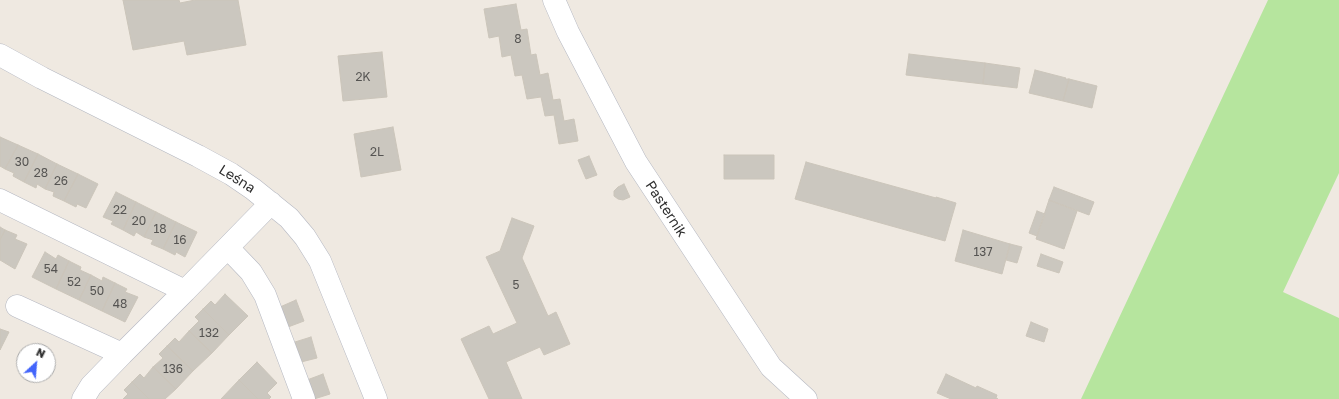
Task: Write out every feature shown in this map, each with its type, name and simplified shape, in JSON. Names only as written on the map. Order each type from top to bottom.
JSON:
[{"type":"street","name":"Pasternik","points":[[554,0],[568,32],[636,162],[771,367],[806,399]]},
{"type":"street","name":"Leśna","points":[[0,55],[42,78],[211,163],[253,189],[293,223],[305,237],[320,261],[376,399]]},
{"type":"street","points":[[0,200],[185,291]]},
{"type":"street","points":[[83,399],[92,386],[122,354],[271,203]]},
{"type":"street","points":[[228,248],[251,272],[266,295],[304,399]]},
{"type":"street","points":[[18,306],[122,354]]},
{"type":"green space","points":[[1268,0],[1339,0],[1339,173],[1283,292],[1339,318],[1339,399],[1081,399]]},
{"type":"building","points":[[123,0],[179,0],[180,3],[195,0],[238,0],[246,45],[187,55],[184,41],[133,50]]},
{"type":"building","points":[[516,4],[521,30],[527,29],[531,55],[536,54],[540,75],[548,73],[553,100],[560,99],[564,121],[574,119],[578,141],[559,144],[554,115],[545,116],[541,97],[527,99],[522,75],[515,76],[511,55],[502,57],[499,36],[489,38],[484,9]]},
{"type":"building","points":[[382,52],[387,97],[343,101],[338,56]]},
{"type":"building","points":[[909,54],[985,63],[983,84],[906,75]]},
{"type":"building","points":[[985,63],[1020,68],[1017,88],[983,84]]},
{"type":"building","points":[[1035,70],[1069,79],[1063,101],[1029,93]]},
{"type":"building","points":[[1069,79],[1097,86],[1092,108],[1063,101]]},
{"type":"building","points":[[393,127],[401,170],[361,177],[354,134]]},
{"type":"building","points":[[0,137],[18,145],[5,169],[0,166]]},
{"type":"building","points":[[18,145],[38,154],[24,182],[13,176],[14,173],[5,169]]},
{"type":"building","points":[[38,154],[57,164],[45,189],[37,184],[36,188],[24,182]]},
{"type":"building","points":[[724,155],[774,155],[774,179],[724,179]]},
{"type":"building","points":[[589,156],[597,175],[586,179],[578,160]]},
{"type":"building","points":[[806,162],[956,203],[945,241],[795,199]]},
{"type":"building","points":[[57,164],[78,174],[64,201],[53,196],[54,192],[45,189]]},
{"type":"building","points":[[78,174],[98,184],[86,208],[77,204],[76,207],[64,201]]},
{"type":"building","points":[[624,184],[630,197],[623,200],[618,199],[614,196],[614,191]]},
{"type":"building","points":[[1054,187],[1094,202],[1089,215],[1049,200]]},
{"type":"building","points":[[116,192],[136,202],[123,230],[111,224],[113,221],[103,217]]},
{"type":"building","points":[[1049,200],[1077,211],[1064,249],[1036,239]]},
{"type":"building","points":[[136,202],[156,212],[144,237],[136,232],[134,236],[123,230]]},
{"type":"building","points":[[1037,211],[1045,214],[1037,236],[1029,233]]},
{"type":"building","points":[[156,212],[176,222],[163,249],[151,244],[153,240],[144,237]]},
{"type":"building","points":[[512,218],[534,226],[522,258],[548,316],[556,312],[570,344],[544,355],[540,347],[506,362],[522,399],[489,399],[461,339],[489,326],[493,334],[517,323],[486,257],[500,251]]},
{"type":"building","points":[[176,222],[197,232],[185,257],[176,252],[175,255],[163,249]]},
{"type":"building","points":[[0,227],[5,230],[0,240]]},
{"type":"building","points":[[5,230],[17,235],[15,239],[27,244],[15,269],[0,260],[0,240]]},
{"type":"building","points":[[963,230],[1010,244],[1002,274],[955,261]]},
{"type":"building","points":[[1010,244],[1022,247],[1017,263],[1006,260]]},
{"type":"building","points":[[45,252],[56,259],[58,255],[69,261],[56,289],[32,277]]},
{"type":"building","points":[[1041,254],[1063,262],[1059,273],[1037,266]]},
{"type":"building","points":[[69,261],[81,267],[80,270],[91,275],[79,300],[56,289]]},
{"type":"building","points":[[91,275],[102,281],[103,277],[115,283],[102,311],[79,300]]},
{"type":"building","points":[[115,283],[127,289],[125,292],[138,297],[125,322],[102,311]]},
{"type":"building","points":[[225,294],[248,316],[229,335],[203,309],[211,301],[215,305]]},
{"type":"building","points":[[296,300],[304,321],[288,327],[280,307]]},
{"type":"building","points":[[203,309],[229,335],[212,353],[189,331],[199,321],[195,317]]},
{"type":"building","points":[[1031,322],[1048,329],[1044,342],[1026,336]]},
{"type":"building","points":[[0,329],[9,332],[0,350]]},
{"type":"building","points":[[189,331],[212,353],[193,371],[167,346],[175,338],[179,342]]},
{"type":"building","points":[[311,337],[317,358],[301,362],[295,342]]},
{"type":"building","points":[[167,346],[193,371],[176,389],[153,367],[163,358],[159,354]]},
{"type":"building","points":[[257,362],[277,383],[267,393],[271,397],[269,399],[258,399],[239,380]]},
{"type":"building","points":[[153,367],[176,389],[165,399],[149,399],[132,382],[140,374],[144,378]]},
{"type":"building","points":[[323,374],[330,394],[314,399],[307,380]]},
{"type":"building","points":[[946,374],[976,388],[977,386],[997,395],[996,398],[998,399],[951,399],[937,393]]},
{"type":"building","points":[[239,380],[258,399],[221,399]]},
{"type":"building","points":[[132,382],[149,399],[123,399],[128,394],[124,390]]}]
